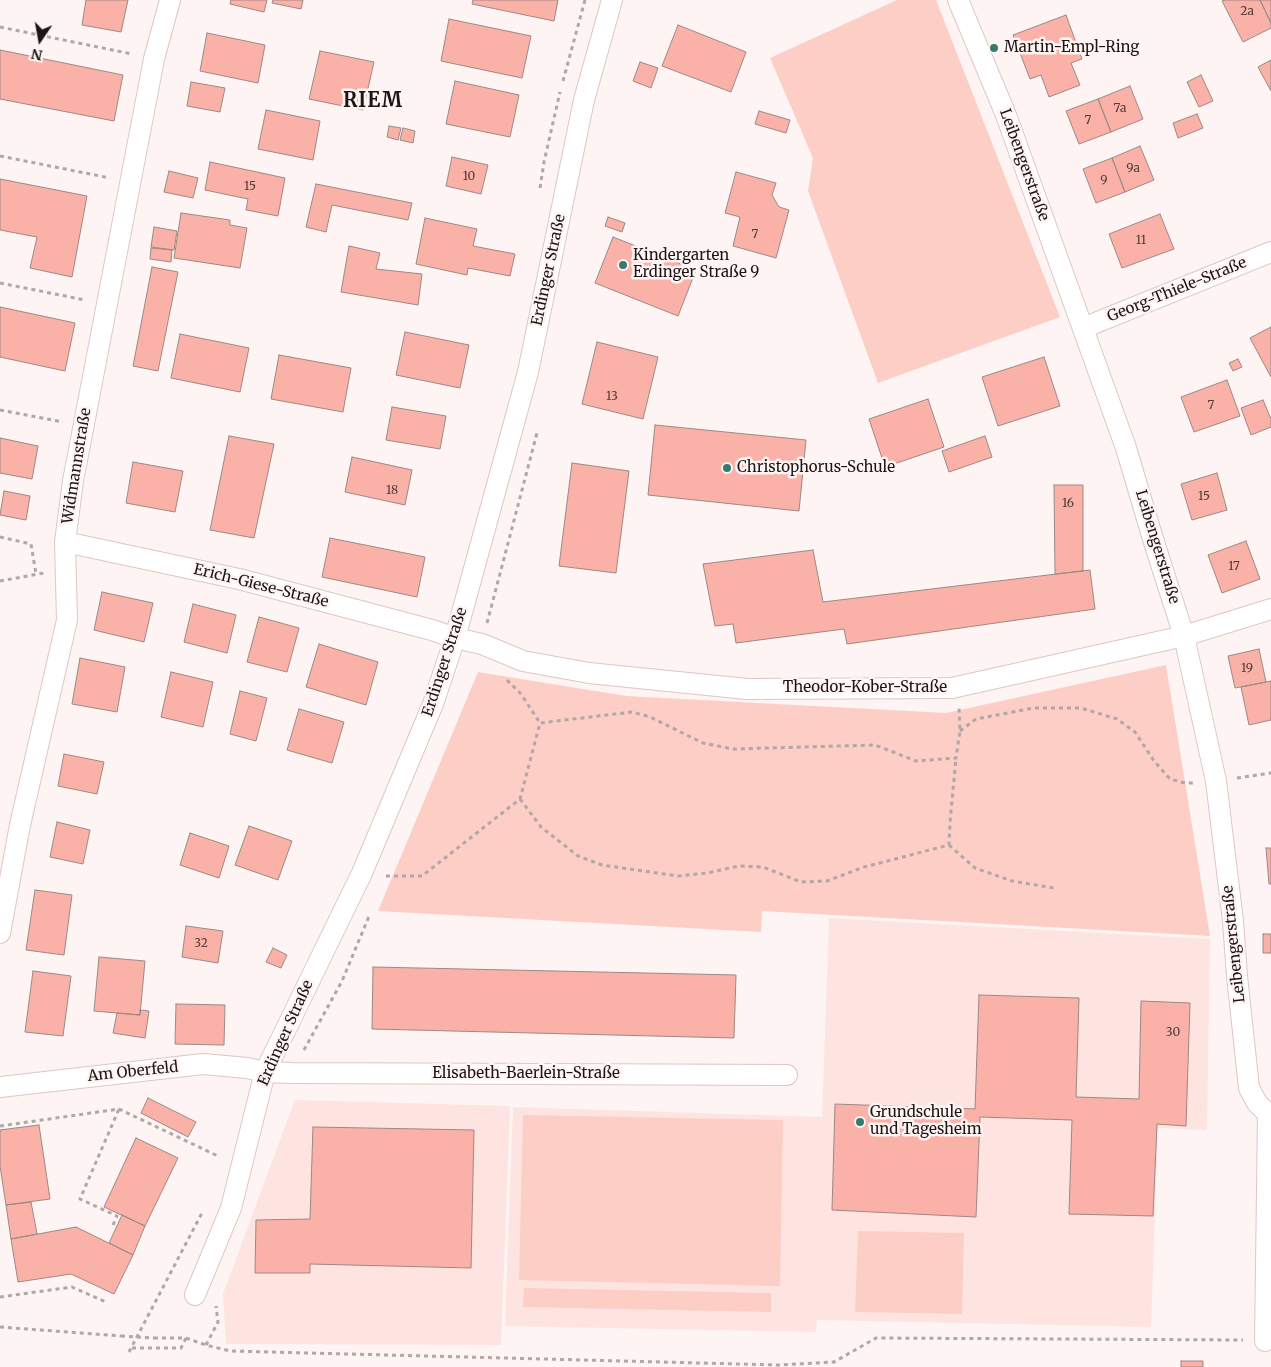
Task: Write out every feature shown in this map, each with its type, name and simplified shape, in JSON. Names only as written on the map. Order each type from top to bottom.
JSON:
[{"type":"street","name":"Widmannstraße","points":[[0,933],[20,825],[67,620],[65,542],[72,481],[154,59],[170,0]]},
{"type":"street","name":"Erdinger Straße","points":[[205,1297],[231,1208],[265,1072],[362,873],[433,704],[455,638],[528,372],[584,100],[612,0]]},
{"type":"street","name":"Leibengerstraße","points":[[958,0],[1006,115],[1126,448],[1184,636],[1216,781],[1233,922],[1249,1088],[1258,1102],[1270,1114]]},
{"type":"street","name":"Georg-Thiele-Straße","points":[[1083,328],[1271,252]]},
{"type":"street","name":"Erich-Giese-Straße","points":[[65,542],[239,578],[432,630],[455,638]]},
{"type":"street","name":"Theodor-Kober-Straße","points":[[455,638],[482,644],[522,660],[589,673],[747,689],[942,688],[1184,636],[1271,609]]},
{"type":"street","name":"Am Oberfeld","points":[[0,1087],[202,1064],[247,1068],[265,1072]]},
{"type":"street","name":"Elisabeth-Baerlein-Straße","points":[[265,1072],[787,1075]]},
{"type":"street","points":[[1265,1340],[1270,1114]]},
{"type":"path","points":[[540,191],[544,162],[559,96],[585,0]]},
{"type":"path","points":[[0,27],[154,59]]},
{"type":"path","points":[[0,156],[130,182]]},
{"type":"path","points":[[0,283],[106,305]]},
{"type":"path","points":[[0,410],[83,426]]},
{"type":"path","points":[[0,537],[31,544],[36,574]]},
{"type":"path","points":[[0,580],[65,569]]},
{"type":"path","points":[[386,876],[422,876],[520,799],[540,723],[521,694],[501,675]]},
{"type":"path","points":[[949,845],[960,731],[958,686]]},
{"type":"path","points":[[960,731],[976,719],[996,715],[1034,708],[1081,708],[1117,719],[1135,732],[1154,761],[1170,779],[1185,783],[1216,781],[1271,773]]},
{"type":"path","points":[[540,723],[632,712],[650,716],[703,743],[733,749],[875,745],[916,762],[956,758]]},
{"type":"path","points":[[520,799],[541,827],[578,856],[602,865],[678,876],[739,866],[763,867],[801,882],[827,881],[864,867],[949,845]]},
{"type":"path","points":[[949,845],[975,868],[1012,881],[1054,888]]},
{"type":"path","points":[[113,1225],[116,1216],[80,1200],[119,1109]]},
{"type":"path","points":[[0,1126],[119,1109],[226,1160]]},
{"type":"path","points":[[186,1338],[181,1348],[130,1350],[205,1207]]},
{"type":"path","points":[[0,1296],[72,1287],[106,1302]]},
{"type":"path","points":[[205,1297],[218,1322],[206,1345]]},
{"type":"path","points":[[0,1327],[154,1338],[186,1338],[230,1351],[780,1365],[834,1362],[876,1338],[1265,1340]]},
{"type":"shaded area","points":[[897,0],[936,0],[1060,317],[878,383],[808,191],[813,158],[770,58]]},
{"type":"shaded area","points":[[1166,665],[1210,936],[762,911],[761,932],[378,911],[478,672],[626,696],[946,713]]},
{"type":"shaded area","name":"Grundschule und Tagesheim","points":[[829,918],[1210,939],[1207,1130],[1158,1128],[1151,1327],[817,1320],[816,1332],[505,1326],[513,1107],[822,1117]]},
{"type":"shaded area","points":[[295,1100],[510,1106],[501,1345],[226,1344],[223,1294]]},
{"type":"shaded area","points":[[523,1115],[783,1120],[780,1286],[519,1280]]},
{"type":"shaded area","points":[[858,1231],[964,1233],[962,1314],[855,1312]]},
{"type":"shaded area","points":[[524,1288],[771,1293],[771,1312],[523,1307]]},
{"type":"building","points":[[86,0],[128,0],[121,32],[82,25]]},
{"type":"building","points":[[231,0],[267,0],[264,12],[230,4]]},
{"type":"building","points":[[273,0],[303,0],[301,9],[272,3]]},
{"type":"building","points":[[473,0],[558,0],[554,21],[472,4]]},
{"type":"building","points":[[1260,0],[1271,23],[1271,28],[1243,42],[1222,1]]},
{"type":"building","points":[[1260,0],[1271,0],[1271,23]]},
{"type":"building","points":[[1066,15],[1082,59],[1071,63],[1080,85],[1049,97],[1041,75],[1030,79],[1013,35]]},
{"type":"building","points":[[449,19],[531,36],[522,78],[441,61]]},
{"type":"building","points":[[678,25],[746,52],[731,92],[662,66]]},
{"type":"building","points":[[207,33],[265,45],[258,83],[200,71]]},
{"type":"building","points":[[0,50],[123,75],[114,121],[0,99]]},
{"type":"building","points":[[320,51],[374,62],[363,110],[309,99]]},
{"type":"building","points":[[1271,60],[1271,91],[1258,67]]},
{"type":"building","points":[[640,62],[658,68],[651,88],[633,81]]},
{"type":"building","points":[[1201,75],[1213,101],[1199,107],[1187,82]]},
{"type":"building","points":[[455,81],[519,95],[510,137],[446,124]]},
{"type":"building","points":[[191,82],[225,88],[220,112],[187,106]]},
{"type":"building","points":[[1130,86],[1143,119],[1111,132],[1098,99]]},
{"type":"building","points":[[1098,99],[1111,132],[1079,144],[1066,111]]},
{"type":"building","points":[[266,110],[320,121],[313,160],[258,149]]},
{"type":"building","points":[[759,111],[790,120],[786,133],[755,124]]},
{"type":"building","points":[[1197,114],[1203,128],[1178,138],[1173,123]]},
{"type":"building","points":[[389,126],[401,128],[398,140],[387,137]]},
{"type":"building","points":[[403,128],[415,131],[413,143],[400,140]]},
{"type":"building","points":[[1140,146],[1154,180],[1125,192],[1112,158]]},
{"type":"building","points":[[452,157],[488,165],[481,194],[446,186]]},
{"type":"building","points":[[1112,158],[1125,192],[1096,203],[1083,169]]},
{"type":"building","points":[[210,162],[285,178],[278,216],[246,210],[248,199],[205,190]]},
{"type":"building","points":[[169,171],[198,178],[193,198],[164,192]]},
{"type":"building","points":[[736,172],[776,183],[772,195],[779,207],[789,210],[776,258],[733,246],[740,217],[725,213]]},
{"type":"building","points":[[0,179],[87,196],[72,277],[30,268],[37,237],[0,230]]},
{"type":"building","points":[[316,184],[412,203],[408,220],[332,205],[326,232],[306,227]]},
{"type":"building","points":[[181,213],[230,220],[230,225],[247,228],[240,268],[174,258]]},
{"type":"building","points":[[1160,214],[1174,249],[1122,268],[1109,234]]},
{"type":"building","points":[[608,217],[625,223],[622,232],[605,226]]},
{"type":"building","points":[[425,218],[477,229],[473,246],[515,254],[510,276],[468,268],[467,275],[416,264]]},
{"type":"building","points":[[154,227],[177,231],[174,250],[151,247]]},
{"type":"building","points":[[613,237],[696,270],[678,316],[595,283]]},
{"type":"building","points":[[349,246],[380,253],[376,269],[422,274],[418,305],[341,292]]},
{"type":"building","points":[[151,248],[172,250],[171,262],[150,259]]},
{"type":"building","points":[[152,267],[178,272],[158,371],[133,366]]},
{"type":"building","points":[[0,307],[75,323],[65,371],[0,357]]},
{"type":"building","points":[[1271,327],[1271,377],[1250,338]]},
{"type":"building","points":[[405,332],[469,345],[460,388],[396,375]]},
{"type":"building","points":[[180,334],[249,348],[240,392],[171,378]]},
{"type":"building","points":[[597,342],[658,357],[643,419],[582,404]]},
{"type":"building","points":[[279,355],[351,368],[343,412],[271,399]]},
{"type":"building","points":[[1044,357],[1060,406],[998,426],[982,377]]},
{"type":"building","points":[[1238,359],[1242,367],[1233,371],[1229,363]]},
{"type":"building","points":[[1227,380],[1240,416],[1194,432],[1181,397]]},
{"type":"building","points":[[928,399],[944,447],[885,467],[869,419]]},
{"type":"building","points":[[1263,400],[1271,419],[1271,427],[1251,435],[1241,408]]},
{"type":"building","points":[[392,407],[446,416],[440,449],[386,440]]},
{"type":"building","name":"Christophorus-Schule","points":[[655,425],[806,440],[799,511],[648,495]]},
{"type":"building","points":[[229,436],[274,444],[254,538],[210,530]]},
{"type":"building","points":[[985,436],[992,457],[949,472],[942,451]]},
{"type":"building","points":[[0,438],[38,446],[32,479],[0,473]]},
{"type":"building","points":[[352,457],[412,470],[405,505],[345,492]]},
{"type":"building","points":[[133,462],[183,471],[175,512],[126,503]]},
{"type":"building","points":[[572,463],[629,471],[616,573],[559,566]]},
{"type":"building","points":[[1217,473],[1227,510],[1192,520],[1181,484]]},
{"type":"building","points":[[1054,485],[1083,485],[1083,571],[1055,574]]},
{"type":"building","points":[[4,491],[30,496],[26,520],[0,515]]},
{"type":"building","points":[[330,538],[425,557],[417,597],[322,577]]},
{"type":"building","points":[[1246,541],[1260,579],[1222,593],[1208,555]]},
{"type":"building","points":[[813,550],[823,602],[1090,570],[1095,609],[847,644],[844,629],[736,643],[733,624],[715,626],[703,564]]},
{"type":"building","points":[[102,592],[153,603],[144,642],[94,630]]},
{"type":"building","points":[[193,604],[236,615],[227,653],[184,642]]},
{"type":"building","points":[[259,617],[299,628],[287,672],[247,662]]},
{"type":"building","points":[[319,644],[378,662],[366,705],[306,687]]},
{"type":"building","points":[[1259,649],[1266,682],[1235,688],[1228,656]]},
{"type":"building","points":[[80,658],[125,667],[117,712],[72,704]]},
{"type":"building","points":[[171,672],[213,682],[203,727],[161,717]]},
{"type":"building","points":[[1271,681],[1271,720],[1249,725],[1241,687]]},
{"type":"building","points":[[240,691],[267,698],[256,741],[230,734]]},
{"type":"building","points":[[299,709],[344,722],[332,763],[287,750]]},
{"type":"building","points":[[64,754],[104,762],[97,794],[58,786]]},
{"type":"building","points":[[57,822],[90,830],[83,864],[50,857]]},
{"type":"building","points":[[249,826],[292,841],[278,880],[235,865]]},
{"type":"building","points":[[190,833],[229,846],[219,878],[180,865]]},
{"type":"building","points":[[1266,848],[1271,848],[1271,884],[1269,884]]},
{"type":"building","points":[[35,890],[72,895],[64,955],[26,950]]},
{"type":"building","points":[[186,926],[223,931],[218,963],[182,957]]},
{"type":"building","points":[[1263,934],[1271,934],[1271,953],[1263,953]]},
{"type":"building","points":[[273,948],[287,955],[281,968],[266,962]]},
{"type":"building","points":[[99,957],[145,961],[140,1015],[94,1011]]},
{"type":"building","points":[[373,967],[736,975],[734,1038],[372,1029]]},
{"type":"building","points":[[33,971],[71,976],[63,1036],[25,1032]]},
{"type":"building","points":[[979,995],[1079,998],[1076,1097],[1139,1099],[1141,1001],[1190,1003],[1186,1126],[1157,1124],[1153,1216],[1069,1214],[1072,1120],[980,1117],[976,1217],[832,1210],[835,1104],[975,1109]]},
{"type":"building","points":[[176,1004],[225,1005],[224,1045],[175,1044]]},
{"type":"building","points":[[140,1010],[149,1011],[145,1038],[113,1033],[117,1013],[140,1015]]},
{"type":"building","points":[[148,1098],[196,1122],[188,1137],[141,1113]]},
{"type":"building","points":[[39,1125],[50,1199],[6,1205],[0,1166],[0,1130]]},
{"type":"building","points":[[313,1127],[474,1130],[471,1268],[310,1264],[310,1273],[255,1273],[256,1220],[310,1219]]},
{"type":"building","points":[[136,1138],[178,1158],[145,1226],[104,1207]]},
{"type":"building","points":[[31,1202],[37,1234],[11,1239],[6,1205]]},
{"type":"building","points":[[122,1215],[145,1226],[133,1255],[109,1243]]},
{"type":"building","points":[[76,1227],[133,1255],[114,1294],[71,1274],[18,1282],[11,1239]]},
{"type":"building","points":[[1181,1361],[1203,1361],[1203,1367],[1181,1367]]},
{"type":"place","name":"Martin-Empl-Ring","points":[[994,48]]},
{"type":"place","name":"Kindergarten Erdinger Straße 9","points":[[623,265]]},
{"type":"place","name":"Christophorus-Schule","points":[[727,468]]},
{"type":"place","name":"Grundschule und Tagesheim","points":[[860,1122]]},
{"type":"district","name":"RIEM","points":[[373,101]]}]
